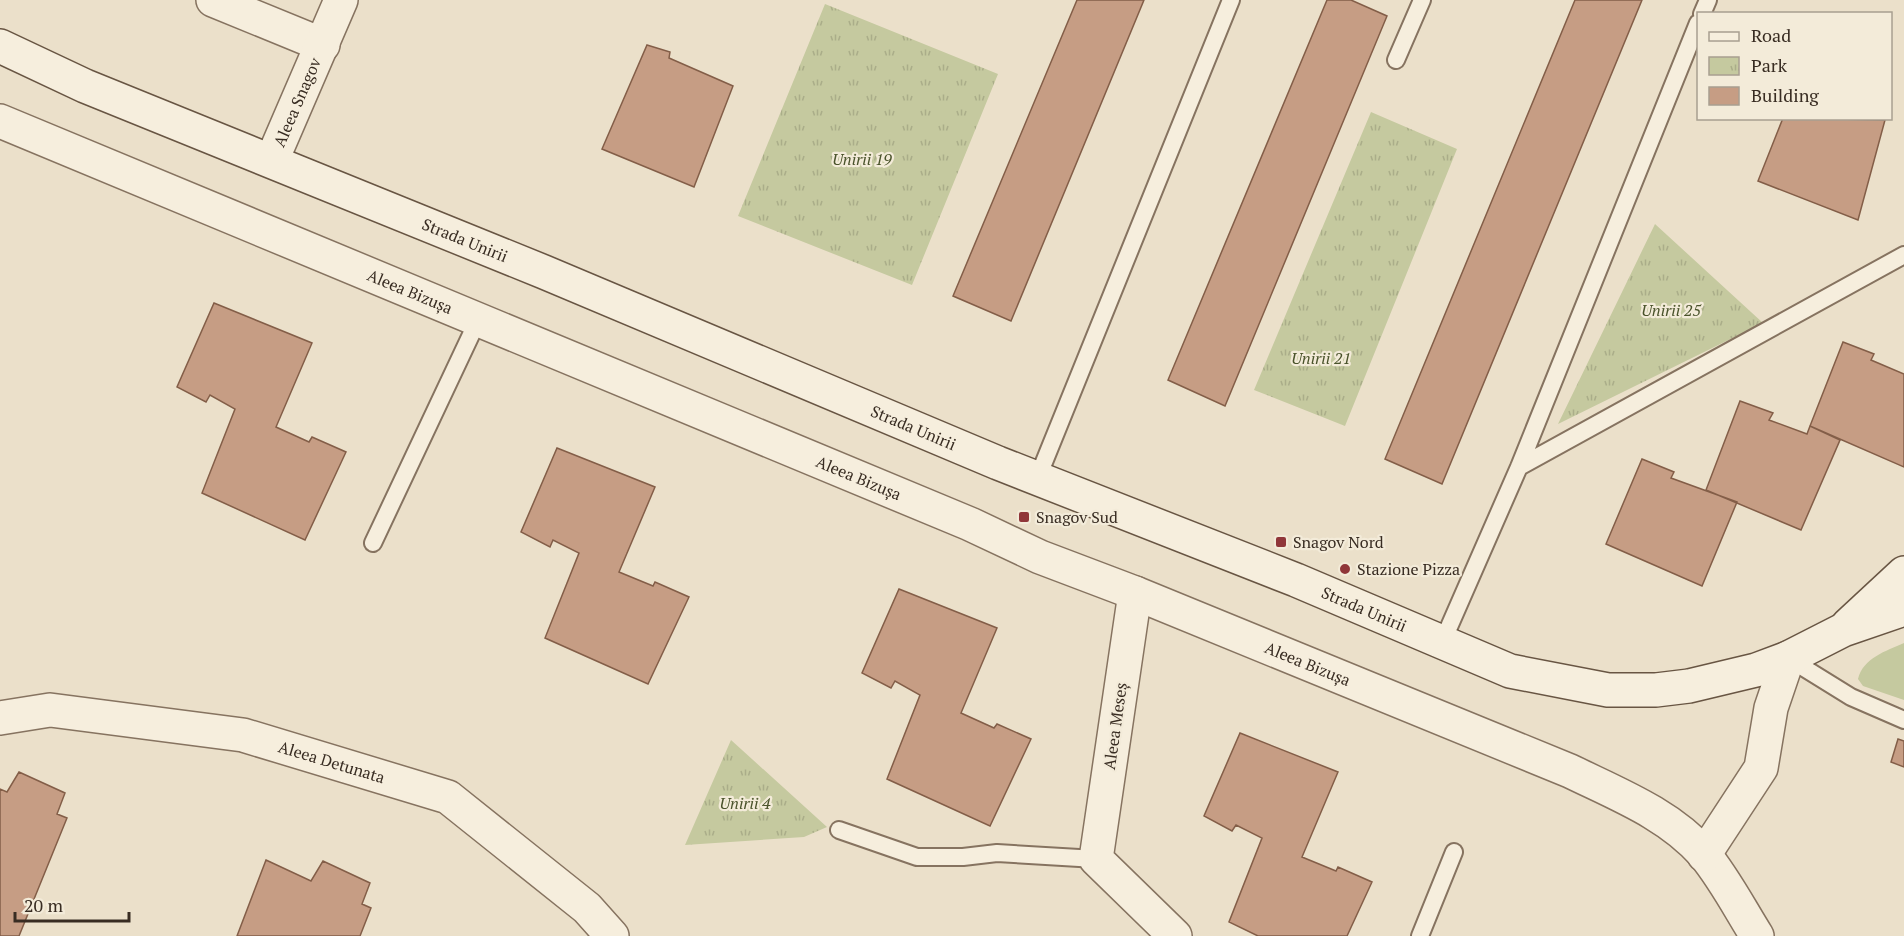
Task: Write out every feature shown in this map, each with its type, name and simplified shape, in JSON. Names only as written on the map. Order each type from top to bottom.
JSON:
[{"type":"street","name":"Aleea Snagov","points":[[213,0],[323,45]]},
{"type":"street","name":"Aleea Snagov","points":[[272,160],[341,0]]},
{"type":"street","name":"Strada Unirii","points":[[0,46],[85,86],[272,160],[1038,477],[1296,580],[1510,671],[1608,690],[1656,690],[1689,686],[1723,679],[1788,658],[1843,630],[1904,609]]},
{"type":"street","name":"Aleea Bizușa","points":[[0,121],[970,524],[1041,557],[1135,593],[1570,771],[1641,805],[1675,827],[1704,855]]},
{"type":"street","name":"Strada Unirii","points":[[1843,630],[1904,573]]},
{"type":"street","name":"Aleea Meseș","points":[[1096,859],[1135,593]]},
{"type":"street","points":[[1757,936],[1704,855],[1761,768],[1771,708],[1788,658]]},
{"type":"street","name":"Aleea Detunata","points":[[0,718],[50,710],[243,735],[448,797],[587,908],[612,936]]},
{"type":"street","points":[[1096,859],[1175,936]]},
{"type":"lane","points":[[1038,477],[1231,0]]},
{"type":"lane","points":[[1396,60],[1422,0]]},
{"type":"lane","points":[[1442,643],[1519,467],[1697,25]]},
{"type":"lane","points":[[1519,467],[1904,255]]},
{"type":"lane","points":[[373,543],[478,320]]},
{"type":"lane","points":[[1788,658],[1851,697],[1904,720]]},
{"type":"lane","points":[[839,830],[917,857],[963,857],[997,853],[1096,859]]},
{"type":"lane","points":[[1420,936],[1454,852]]},
{"type":"green space","name":"Unirii 19","points":[[825,4],[998,74],[912,285],[738,216]]},
{"type":"green space","name":"Unirii 21","points":[[1371,112],[1457,149],[1345,426],[1254,390]]},
{"type":"green space","name":"Unirii 25","points":[[1655,224],[1763,323],[1558,424]]},
{"type":"green space","points":[[1904,643],[1904,700],[1863,686],[1858,679],[1870,660]]},
{"type":"green space","name":"Unirii 4","points":[[731,740],[827,827],[804,837],[685,845]]},
{"type":"building","points":[[1077,0],[1144,0],[1011,321],[953,296]]},
{"type":"building","points":[[1327,0],[1351,0],[1387,16],[1225,406],[1168,380]]},
{"type":"building","points":[[1575,0],[1642,0],[1442,484],[1385,459]]},
{"type":"building","points":[[647,45],[670,52],[669,58],[733,86],[694,187],[602,149]]},
{"type":"building","points":[[1782,120],[1885,120],[1858,220],[1758,181]]},
{"type":"building","points":[[214,303],[312,343],[276,427],[309,442],[312,437],[346,452],[305,540],[202,493],[235,409],[210,395],[206,402],[177,387]]},
{"type":"building","points":[[1843,342],[1874,354],[1871,360],[1904,374],[1904,467],[1810,426]]},
{"type":"building","points":[[1740,401],[1773,413],[1769,420],[1807,434],[1810,426],[1840,440],[1801,530],[1706,490]]},
{"type":"building","points":[[557,448],[655,487],[619,572],[653,586],[655,582],[689,597],[648,684],[545,638],[579,553],[553,540],[550,547],[521,532]]},
{"type":"building","points":[[1642,459],[1674,472],[1671,478],[1737,502],[1702,586],[1606,544]]},
{"type":"building","points":[[899,589],[997,628],[961,713],[994,728],[997,724],[1031,739],[990,826],[887,779],[920,695],[895,681],[891,688],[862,673]]},
{"type":"building","points":[[1240,733],[1338,772],[1302,857],[1336,871],[1338,867],[1372,882],[1347,936],[1258,936],[1229,922],[1262,838],[1236,825],[1232,831],[1204,816]]},
{"type":"building","points":[[1898,739],[1904,741],[1904,767],[1891,762]]},
{"type":"building","points":[[19,772],[65,793],[57,814],[67,818],[19,936],[0,936],[0,789],[7,792]]},
{"type":"building","points":[[266,860],[311,881],[323,861],[370,883],[362,904],[371,908],[360,936],[237,936]]},
{"type":"place","name":"Snagov Sud","points":[[1024,517]]},
{"type":"place","name":"Snagov Nord","points":[[1281,542]]},
{"type":"place","name":"Stazione Pizza","points":[[1345,569]]}]
